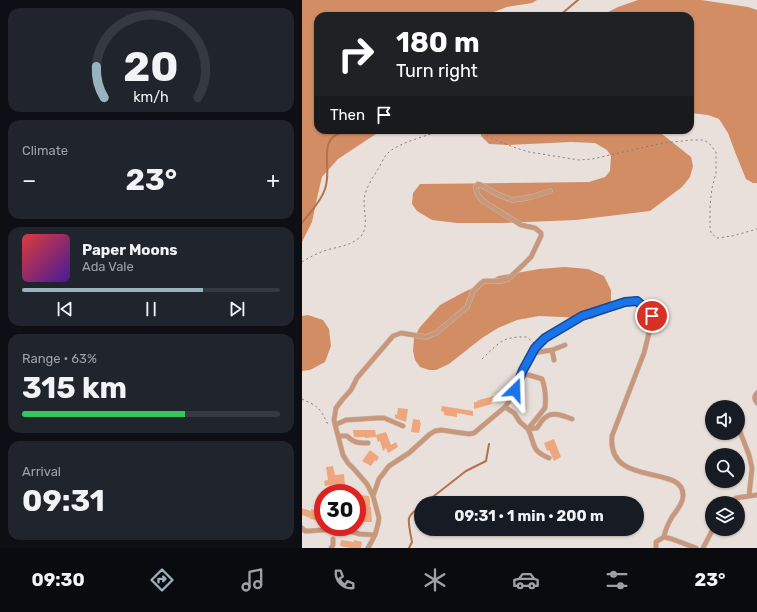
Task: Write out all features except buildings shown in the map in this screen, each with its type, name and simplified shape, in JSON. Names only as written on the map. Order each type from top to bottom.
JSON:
[{"type":"street","points":[[368,548],[375,535],[379,518],[373,496],[367,484],[363,478],[348,464],[343,455],[334,420],[336,408],[351,390],[357,378],[393,336],[401,333],[426,337],[436,333],[467,307],[473,291],[481,283],[484,281],[500,281],[508,279],[530,257],[541,236],[540,231],[535,228],[520,225],[483,201],[476,192],[476,186],[478,184],[481,185],[512,200],[531,197],[550,191]]},
{"type":"street","points":[[373,496],[379,479],[389,466],[409,453],[435,430],[469,434],[474,433],[505,407],[511,398],[532,353],[545,338],[582,316],[625,302],[637,301],[652,316],[651,325],[644,352],[612,436],[612,443],[613,451],[616,456],[620,462],[626,466],[636,471],[677,481],[681,486],[683,490],[682,503],[671,519],[665,531],[664,537]]},
{"type":"street","points":[[532,353],[552,350],[565,345]]},
{"type":"street","points":[[552,350],[554,360]]},
{"type":"street","points":[[522,374],[542,379],[544,384],[546,403],[545,408],[528,428]]},
{"type":"street","points":[[757,393],[755,397],[757,403]]},
{"type":"street","points":[[505,407],[514,413],[520,422],[528,428],[535,448],[542,455],[549,458]]},
{"type":"street","points":[[528,428],[538,428],[546,416],[551,414],[559,414],[572,419]]},
{"type":"street","points":[[335,425],[346,420],[384,418],[403,426]]},
{"type":"street","points":[[338,436],[347,436],[356,443],[368,443]]},
{"type":"street","points":[[743,440],[752,468],[749,496]]},
{"type":"street","points":[[745,497],[757,495]]},
{"type":"street","points":[[302,528],[304,531],[336,529],[360,534],[375,535]]},
{"type":"street","points":[[703,548],[709,536]]},
{"type":"street","points":[[656,548],[656,542],[664,537],[696,548]]},
{"type":"street","points":[[331,548],[333,545],[333,539]]},
{"type":"path","points":[[302,262],[321,252],[355,242],[362,236],[365,230],[364,200],[369,186],[387,154],[402,144],[432,134]]},
{"type":"path","points":[[484,134],[505,144],[529,152],[580,160],[592,159],[663,143],[703,140],[709,143],[716,152],[716,173],[712,188],[710,206],[711,233],[717,238],[732,236],[757,229]]},
{"type":"path","points":[[482,359],[501,341],[510,338],[519,336],[527,337],[537,346]]},
{"type":"path","points":[[302,399],[315,406],[322,412],[327,422],[335,425]]},
{"type":"shaded area","points":[[302,0],[537,0],[532,3],[507,7],[494,12],[314,12],[314,134],[376,134],[338,159],[322,177],[312,222],[302,242]]},
{"type":"shaded area","points":[[638,0],[701,0],[748,7],[757,10],[757,183],[753,183],[746,179],[728,133],[719,119],[708,115],[694,113],[694,12],[608,12]]},
{"type":"shaded area","points":[[481,134],[662,134],[691,157],[693,166],[690,177],[682,187],[650,211],[576,220],[457,223],[432,220],[417,211],[412,204],[413,193],[420,184],[589,182],[605,177],[610,171],[611,156],[607,150],[595,143],[571,142],[508,145],[489,144],[481,136]]},
{"type":"shaded area","points":[[565,267],[588,269],[604,276],[611,290],[611,304],[603,313],[592,319],[539,316],[517,320],[498,328],[482,338],[449,364],[436,370],[429,370],[420,367],[415,360],[413,351],[414,338],[420,327],[440,305],[499,276],[539,269]]},
{"type":"shaded area","points":[[308,315],[323,320],[329,329],[331,346],[325,362],[310,370],[302,371],[302,316]]},
{"type":"waterway","points":[[564,12],[578,0]]},
{"type":"waterway","points":[[302,223],[318,203],[323,194],[327,179],[328,144],[332,138],[338,134]]},
{"type":"waterway","points":[[434,496],[466,471],[486,461],[489,444]]},
{"type":"waterway","points":[[409,548],[412,542],[409,518],[414,512]]},
{"type":"route","points":[[515,390],[523,370],[535,348],[545,338],[582,316],[629,301],[637,301],[652,316]]}]
